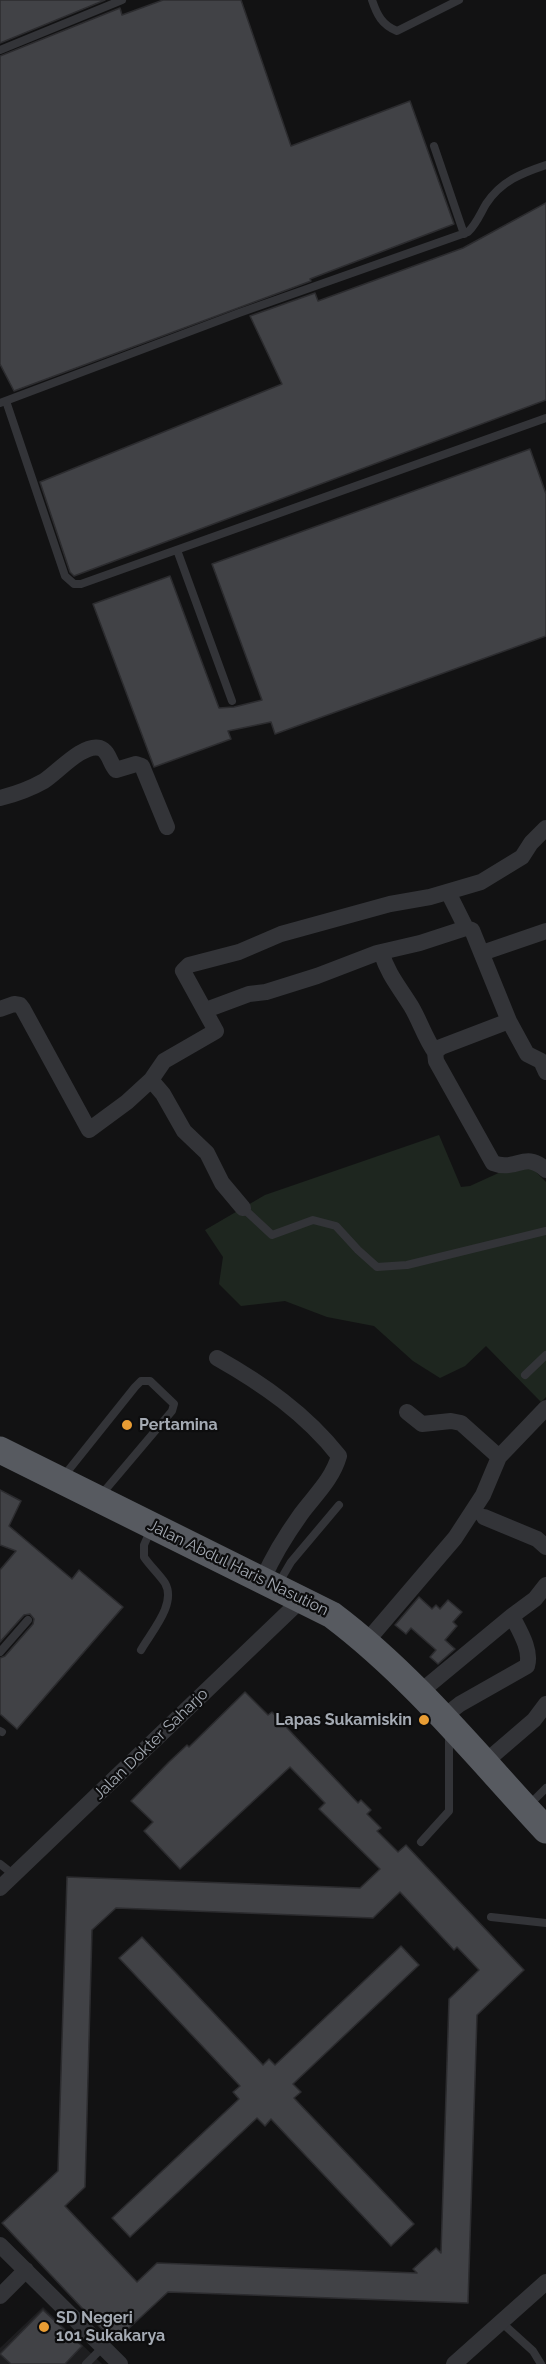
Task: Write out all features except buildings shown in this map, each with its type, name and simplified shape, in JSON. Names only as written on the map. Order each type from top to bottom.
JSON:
[{"type":"highway","name":"Jalan Abdul Haris Nasution","points":[[0,1450],[332,1615],[367,1641],[420,1693],[546,1830]]},
{"type":"street","points":[[0,798],[25,791],[45,780],[85,749],[99,748],[106,752],[116,770],[136,764],[142,766],[167,826]]},
{"type":"street","points":[[0,1009],[14,1004],[20,1005],[23,1009],[89,1130],[127,1102],[151,1080],[164,1061],[216,1031],[183,971],[189,965],[239,952],[280,934],[481,882],[522,857],[531,843],[546,828]]},
{"type":"street","points":[[448,892],[466,928]]},
{"type":"street","points":[[206,1010],[249,994],[266,992],[317,976],[381,952],[420,943],[466,928],[472,930],[509,1021],[527,1054],[541,1061],[546,1072]]},
{"type":"street","points":[[482,953],[546,931]]},
{"type":"street","points":[[381,952],[388,972],[410,1005],[435,1052],[436,1061],[493,1162],[504,1167],[527,1161],[538,1162],[546,1170]]},
{"type":"street","points":[[435,1052],[441,1047],[509,1021]]},
{"type":"street","points":[[151,1080],[163,1094],[184,1131],[207,1154],[222,1183],[243,1208]]},
{"type":"street","points":[[217,1358],[282,1400],[322,1435],[339,1456],[334,1472],[300,1515],[273,1555],[270,1583]]},
{"type":"street","points":[[367,1641],[466,1522],[483,1495],[499,1457],[546,1408]]},
{"type":"street","points":[[407,1412],[423,1424],[451,1420],[462,1423],[499,1457]]},
{"type":"street","points":[[484,1517],[537,1539],[546,1547]]},
{"type":"street","points":[[420,1693],[535,1599],[546,1585]]},
{"type":"street","name":"Jalan Dokter Saharjo","points":[[0,1888],[302,1599]]},
{"type":"street","points":[[446,1721],[460,1704],[526,1665],[529,1658],[527,1651],[512,1616]]},
{"type":"street","points":[[484,1763],[534,1720],[546,1704]]},
{"type":"street","points":[[0,2245],[120,2364]]},
{"type":"street","points":[[0,2296],[26,2270]]},
{"type":"street","points":[[454,2364],[546,2283]]},
{"type":"lane","points":[[0,50],[122,0]]},
{"type":"lane","points":[[372,0],[378,16],[387,27],[397,31],[459,0]]},
{"type":"lane","points":[[434,146],[464,234]]},
{"type":"lane","points":[[546,165],[508,180],[486,204],[477,223],[464,234],[239,313],[3,402],[65,576],[74,584],[81,584],[546,418]]},
{"type":"lane","points":[[177,550],[232,700]]},
{"type":"lane","points":[[243,1208],[272,1235],[313,1220],[336,1226],[377,1267],[407,1264],[546,1231]]},
{"type":"lane","points":[[525,1375],[546,1354]]},
{"type":"lane","points":[[61,1479],[135,1387],[141,1381],[150,1381],[170,1398],[174,1404],[172,1411],[98,1498]]},
{"type":"lane","points":[[270,1583],[291,1562],[339,1505]]},
{"type":"lane","points":[[141,1650],[168,1604],[169,1594],[165,1582],[144,1557],[144,1545],[152,1526]]},
{"type":"lane","points":[[0,1652],[28,1620]]},
{"type":"lane","points":[[421,1842],[449,1811],[446,1721]]},
{"type":"lane","points":[[526,1809],[546,1788]]},
{"type":"lane","points":[[0,1864],[14,1875]]},
{"type":"lane","points":[[491,1917],[546,1923]]},
{"type":"lane","points":[[501,2322],[533,2351],[541,2364]]},
{"type":"lane","points":[[87,2364],[103,2347]]},
{"type":"shaded area","points":[[439,1135],[461,1187],[470,1186],[525,1161],[546,1182],[546,1397],[541,1402],[486,1346],[465,1366],[440,1378],[413,1361],[374,1326],[327,1317],[285,1301],[241,1306],[219,1284],[223,1257],[205,1230],[265,1195]]},
{"type":"shaded area","name":"SD Negeri 101 Sukakarya","points":[[43,2307],[102,2364],[0,2364],[0,2348]]},
{"type":"place","name":"Pertamina","points":[[127,1425]]},
{"type":"place","name":"Lapas Sukamiskin","points":[[424,1720]]},
{"type":"place","name":"SD Negeri 101 Sukakarya","points":[[44,2327]]}]
